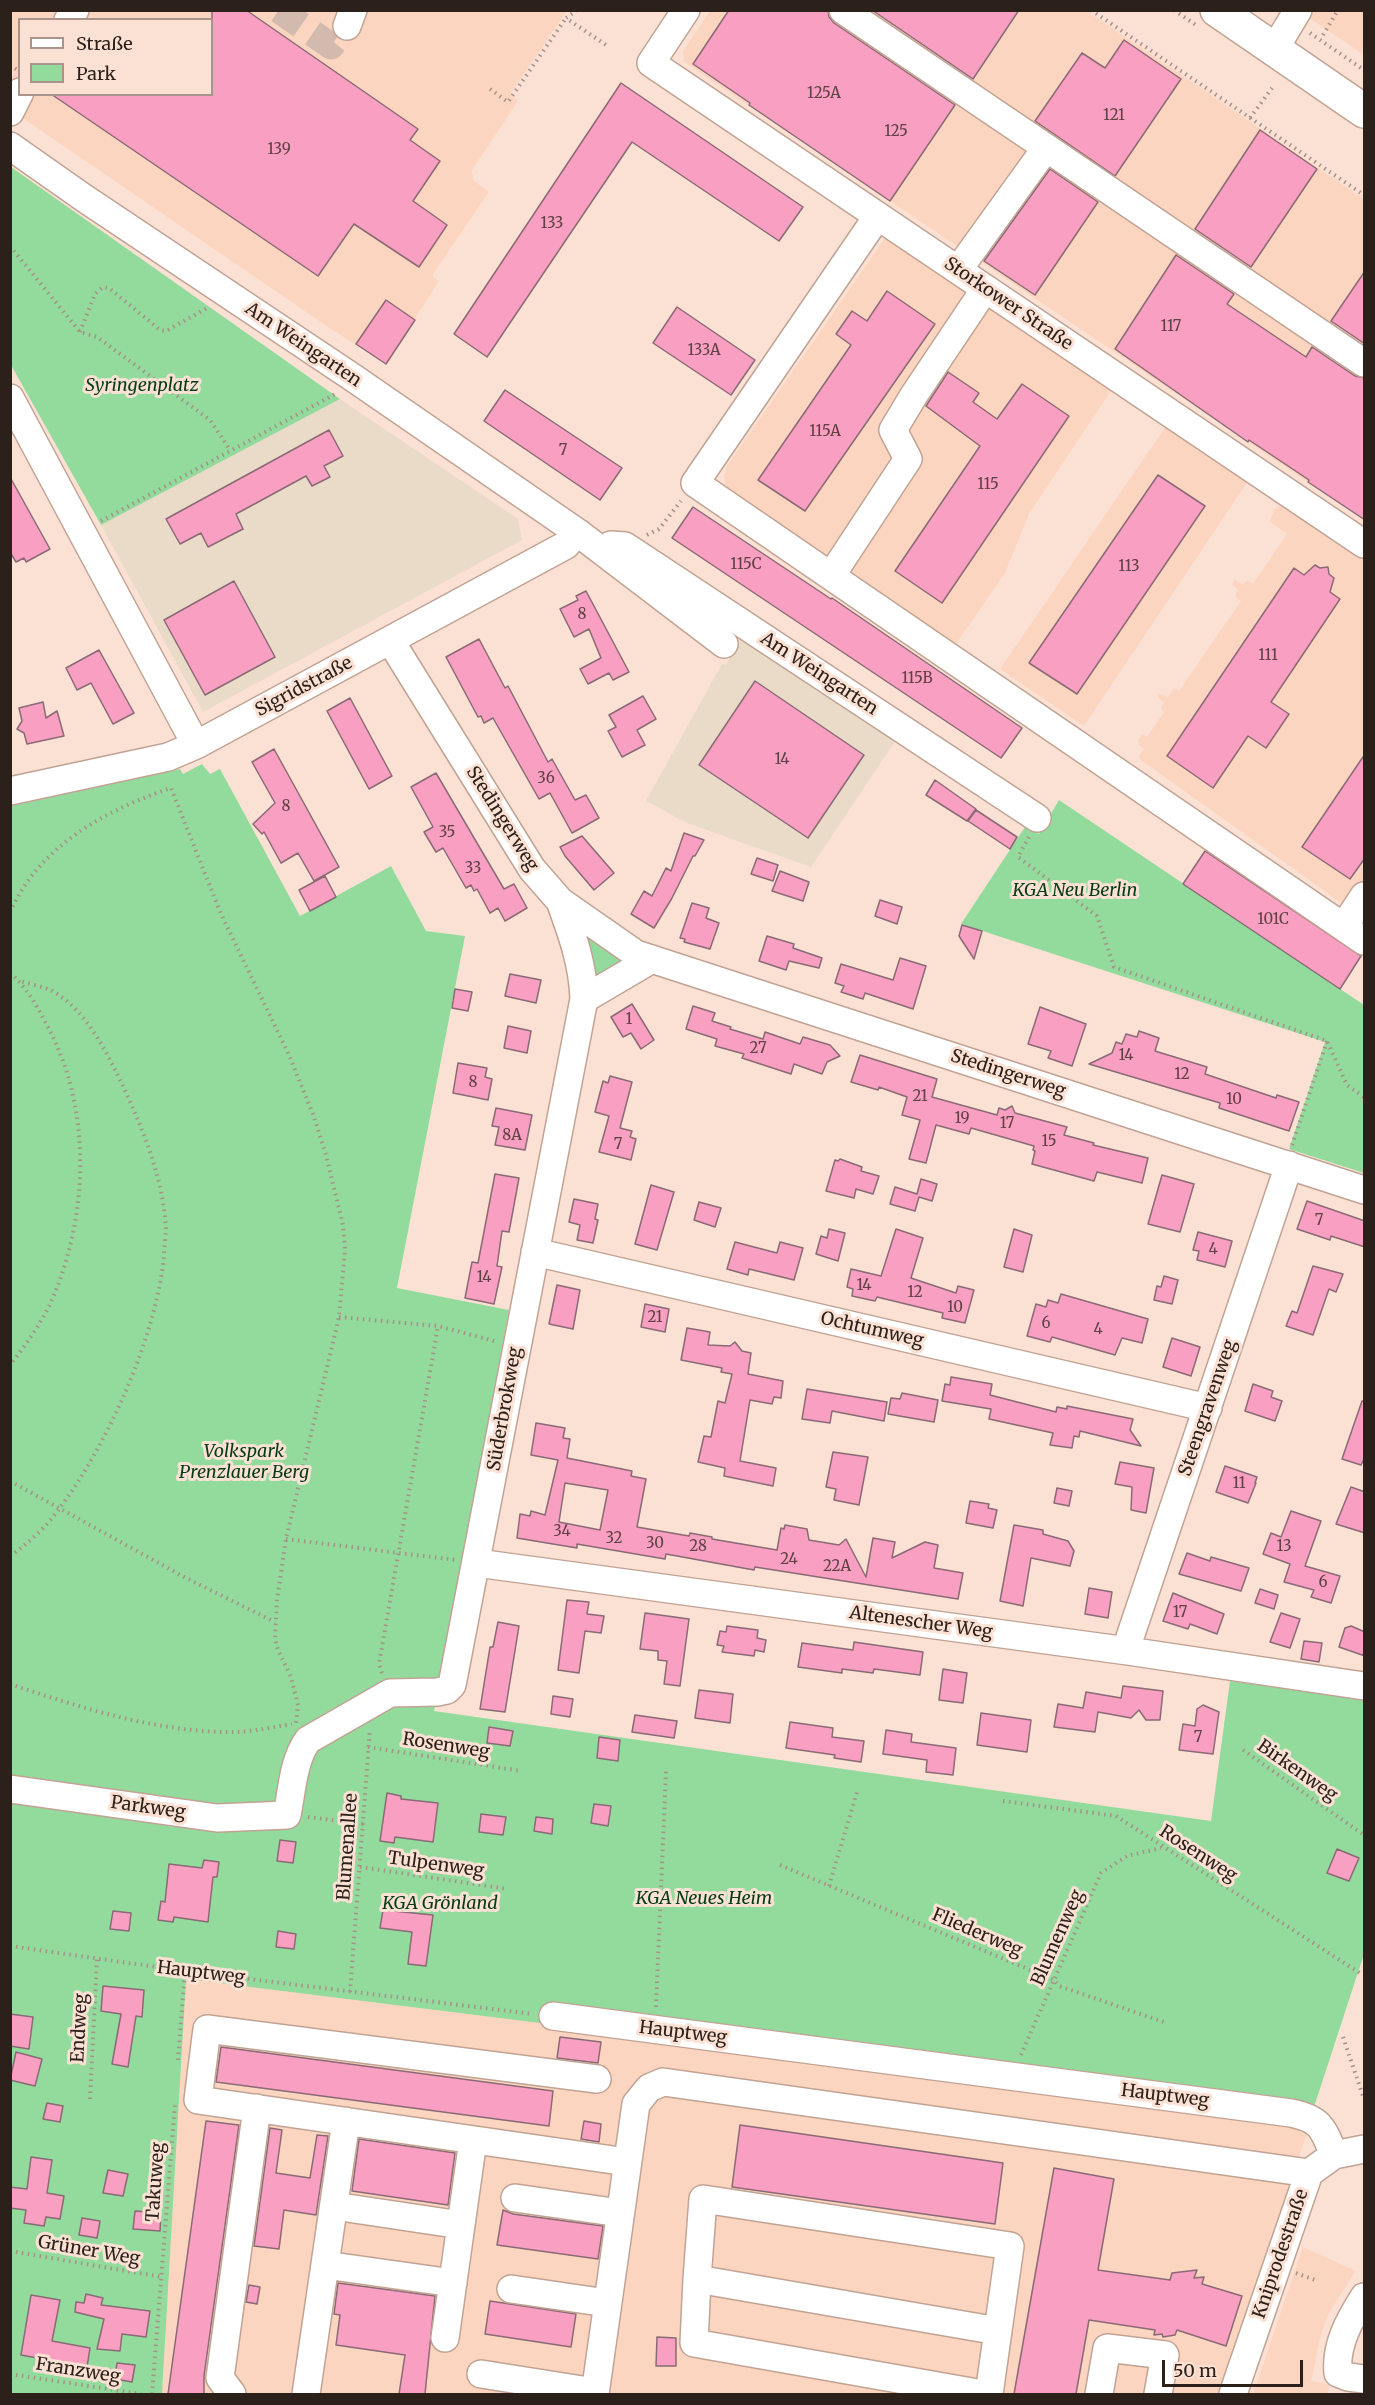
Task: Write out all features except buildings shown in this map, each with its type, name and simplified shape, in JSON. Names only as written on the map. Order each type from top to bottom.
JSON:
[{"type":"main road","points":[[1217,10],[1365,111]]},
{"type":"street","name":"Storkower Straße","points":[[686,10],[651,63],[1365,544]]},
{"type":"street","points":[[843,10],[1365,363]]},
{"type":"street","points":[[1275,50],[1299,19]]},
{"type":"street","points":[[10,112],[18,96]]},
{"type":"street","name":"Am Weingarten","points":[[10,146],[84,198],[352,376],[586,538],[723,644]]},
{"type":"street","points":[[957,270],[1046,148]]},
{"type":"street","points":[[878,217],[695,483],[1354,934],[1365,896]]},
{"type":"street","points":[[831,576],[908,459],[893,430],[985,289]]},
{"type":"street","points":[[10,398],[196,745]]},
{"type":"street","points":[[586,538],[625,546]]},
{"type":"street","name":"Sigridstraße","points":[[10,791],[168,757],[196,745],[566,545],[586,538]]},
{"type":"street","name":"Am Weingarten","points":[[625,546],[1037,818]]},
{"type":"street","name":"Stedingerweg","points":[[390,640],[532,869],[560,901],[636,954],[1365,1190]]},
{"type":"street","name":"Süderbrokweg","points":[[287,1815],[302,1748],[308,1740],[380,1699],[447,1690],[454,1681],[584,999],[583,973],[574,937],[560,901]]},
{"type":"street","points":[[584,999],[652,959]]},
{"type":"street","name":"Steengravenweg","points":[[1128,1651],[1130,1637],[1288,1165]]},
{"type":"street","name":"Ochtumweg","points":[[535,1252],[1208,1408]]},
{"type":"street","name":"Altenescher Weg","points":[[477,1563],[1128,1651],[1365,1686]]},
{"type":"street","name":"Parkweg","points":[[10,1789],[217,1818],[287,1815]]},
{"type":"street","name":"Hauptweg","points":[[553,2016],[1308,2116],[1317,2121],[1324,2131],[1334,2155]]},
{"type":"street","points":[[597,2079],[207,2029],[198,2100],[627,2163]]},
{"type":"street","points":[[481,2374],[595,2393],[636,2104],[649,2088],[663,2082],[1309,2173]]},
{"type":"street","points":[[232,2394],[220,2378],[257,2108]]},
{"type":"street","points":[[306,2394],[346,2121]]},
{"type":"street","points":[[445,2338],[473,2140]]},
{"type":"street","name":"Kniprodestraße","points":[[1233,2394],[1309,2173],[1334,2155],[1365,2149]]},
{"type":"street","points":[[515,2198],[620,2213]]},
{"type":"street","points":[[983,2394],[694,2343],[703,2199],[1010,2246],[989,2394]]},
{"type":"street","points":[[334,2206],[461,2225]]},
{"type":"street","points":[[325,2265],[453,2283]]},
{"type":"street","points":[[697,2279],[998,2331]]},
{"type":"street","points":[[511,2289],[607,2303]]},
{"type":"street","points":[[1365,2297],[1345,2332],[1337,2364],[1338,2373],[1365,2379]]},
{"type":"street","points":[[1100,2394],[1107,2348],[1165,2355],[1158,2394]]},
{"type":"path","points":[[490,89],[508,102],[566,18],[577,10]]},
{"type":"path","points":[[1091,10],[1365,195]]},
{"type":"path","points":[[1323,34],[1338,10]]},
{"type":"path","points":[[566,18],[606,45]]},
{"type":"path","points":[[1299,19],[1365,70]]},
{"type":"path","points":[[1250,118],[1272,88]]},
{"type":"path","points":[[10,246],[80,332],[97,337],[210,420],[230,450]]},
{"type":"path","points":[[80,332],[95,294],[103,287],[109,288],[160,330],[166,331],[212,306]]},
{"type":"path","points":[[82,531],[340,392]]},
{"type":"path","points":[[625,546],[659,529],[695,483]]},
{"type":"path","points":[[10,912],[32,875],[85,826],[124,805],[171,788],[239,954],[289,1055],[326,1155],[343,1225],[345,1250],[339,1317],[286,1539],[275,1622],[278,1650],[291,1677],[298,1705],[295,1724],[256,1731],[224,1733],[175,1727],[101,1712],[10,1684]]},
{"type":"path","points":[[1037,818],[1036,827],[1018,856],[1096,916],[1114,967],[1327,1041],[1347,1085],[1365,1096]]},
{"type":"path","points":[[10,973],[20,981],[61,1053],[70,1083],[80,1142],[77,1218],[67,1260],[53,1297],[30,1339],[10,1365]]},
{"type":"path","points":[[10,1556],[41,1530],[59,1509],[90,1460],[118,1406],[158,1296],[166,1230],[158,1177],[141,1125],[109,1058],[88,1023],[69,1005],[51,991],[20,981]]},
{"type":"path","points":[[1288,1165],[1327,1041]]},
{"type":"path","points":[[339,1317],[438,1326],[474,1337],[517,1346]]},
{"type":"path","points":[[380,1699],[379,1664],[438,1326]]},
{"type":"path","points":[[10,1481],[186,1578],[275,1622]]},
{"type":"path","points":[[286,1539],[397,1551],[477,1563]]},
{"type":"path","name":"Blumenallee","points":[[351,1992],[368,1747],[372,1708],[380,1699]]},
{"type":"path","name":"Rosenweg","points":[[368,1747],[521,1771]]},
{"type":"path","name":"Birkenweg","points":[[1243,1750],[1365,1835]]},
{"type":"path","points":[[655,2018],[666,1771]]},
{"type":"path","points":[[829,1886],[858,1789]]},
{"type":"path","name":"Rosenweg","points":[[1003,1801],[1116,1816],[1363,1975]]},
{"type":"path","points":[[287,1815],[363,1824]]},
{"type":"path","name":"Blumenweg","points":[[1012,2076],[1101,1873],[1127,1856],[1162,1847]]},
{"type":"path","name":"Fliederweg","points":[[780,1865],[1054,1980],[1059,1986],[1164,2022]]},
{"type":"path","name":"Tulpenweg","points":[[360,1867],[508,1889]]},
{"type":"path","name":"Hauptweg","points":[[10,1947],[553,2016]]},
{"type":"path","name":"Endweg","points":[[90,2099],[97,1959]]},
{"type":"path","points":[[178,2066],[185,1971]]},
{"type":"path","points":[[1343,2037],[1365,2098]]},
{"type":"path","name":"Takuweg","points":[[152,2394],[175,2101]]},
{"type":"path","name":"Grüner Weg","points":[[10,2251],[162,2277]]},
{"type":"path","points":[[1290,2271],[1315,2280]]},
{"type":"path","name":"Franzweg","points":[[10,2374],[141,2394]]},
{"type":"shaded area","points":[[11,11],[567,11],[510,94],[518,101],[472,170],[473,180],[489,192],[433,274],[433,277],[439,281],[386,364],[328,327],[11,110],[11,78],[14,73],[11,68]]},
{"type":"shaded area","points":[[710,11],[1087,11],[1364,199],[1364,520],[684,62],[683,51]]},
{"type":"shaded area","points":[[1298,11],[1364,11],[1364,55],[1329,31]]},
{"type":"shaded area","points":[[888,234],[1113,388],[1029,514],[1005,573],[956,644],[726,486],[724,477],[727,466]]},
{"type":"shaded area","points":[[340,399],[518,519],[522,540],[203,712],[101,525]]},
{"type":"shaded area","points":[[1168,423],[1251,477],[1084,726],[1000,669]]},
{"type":"shaded area","points":[[1284,502],[1364,557],[1364,881],[1347,907],[1138,758],[1144,749],[1139,745],[1138,740],[1142,734],[1147,737],[1164,712],[1161,708],[1164,702],[1158,698],[1158,693],[1168,697],[1174,688],[1179,691],[1241,601],[1235,596],[1238,590],[1232,584],[1235,580],[1243,585],[1247,580],[1253,584],[1287,534],[1269,521],[1275,509]]},
{"type":"shaded area","points":[[741,638],[896,740],[811,867],[687,823],[646,801],[722,664],[726,665]]},
{"type":"shaded area","points":[[186,1979],[534,2022],[1309,2127],[1220,2394],[162,2394]]},
{"type":"shaded area","points":[[1303,2247],[1356,2271],[1329,2313],[1321,2334],[1311,2381],[1329,2384],[1328,2394],[1253,2394]]},
{"type":"green space","name":"Syringenplatz","points":[[10,167],[340,399],[101,525],[11,365]]},
{"type":"green space","points":[[202,764],[210,774],[220,769],[300,916],[391,866],[426,931],[465,936],[397,1288],[509,1310],[434,1711],[1211,1821],[1230,1681],[1364,1699],[1364,1954],[1314,2107],[548,2024],[186,1979],[162,2394],[11,2394],[11,806],[180,769],[183,774]]},
{"type":"green space","name":"KGA Neu Berlin","points":[[1059,800],[1364,1005],[1364,1173],[1289,1149],[1325,1042],[961,924],[1025,827],[1039,834]]},
{"type":"green space","points":[[583,933],[630,958],[597,983]]},
{"type":"tunnel","points":[[279,10],[331,46],[347,26]]},
{"type":"park label","name":"Volkspark Prenzlauer Berg","points":[[244,1462]]},
{"type":"park label","name":"KGA Neues Heim","points":[[704,1899]]},
{"type":"park label","name":"KGA Grönland","points":[[440,1904]]}]
